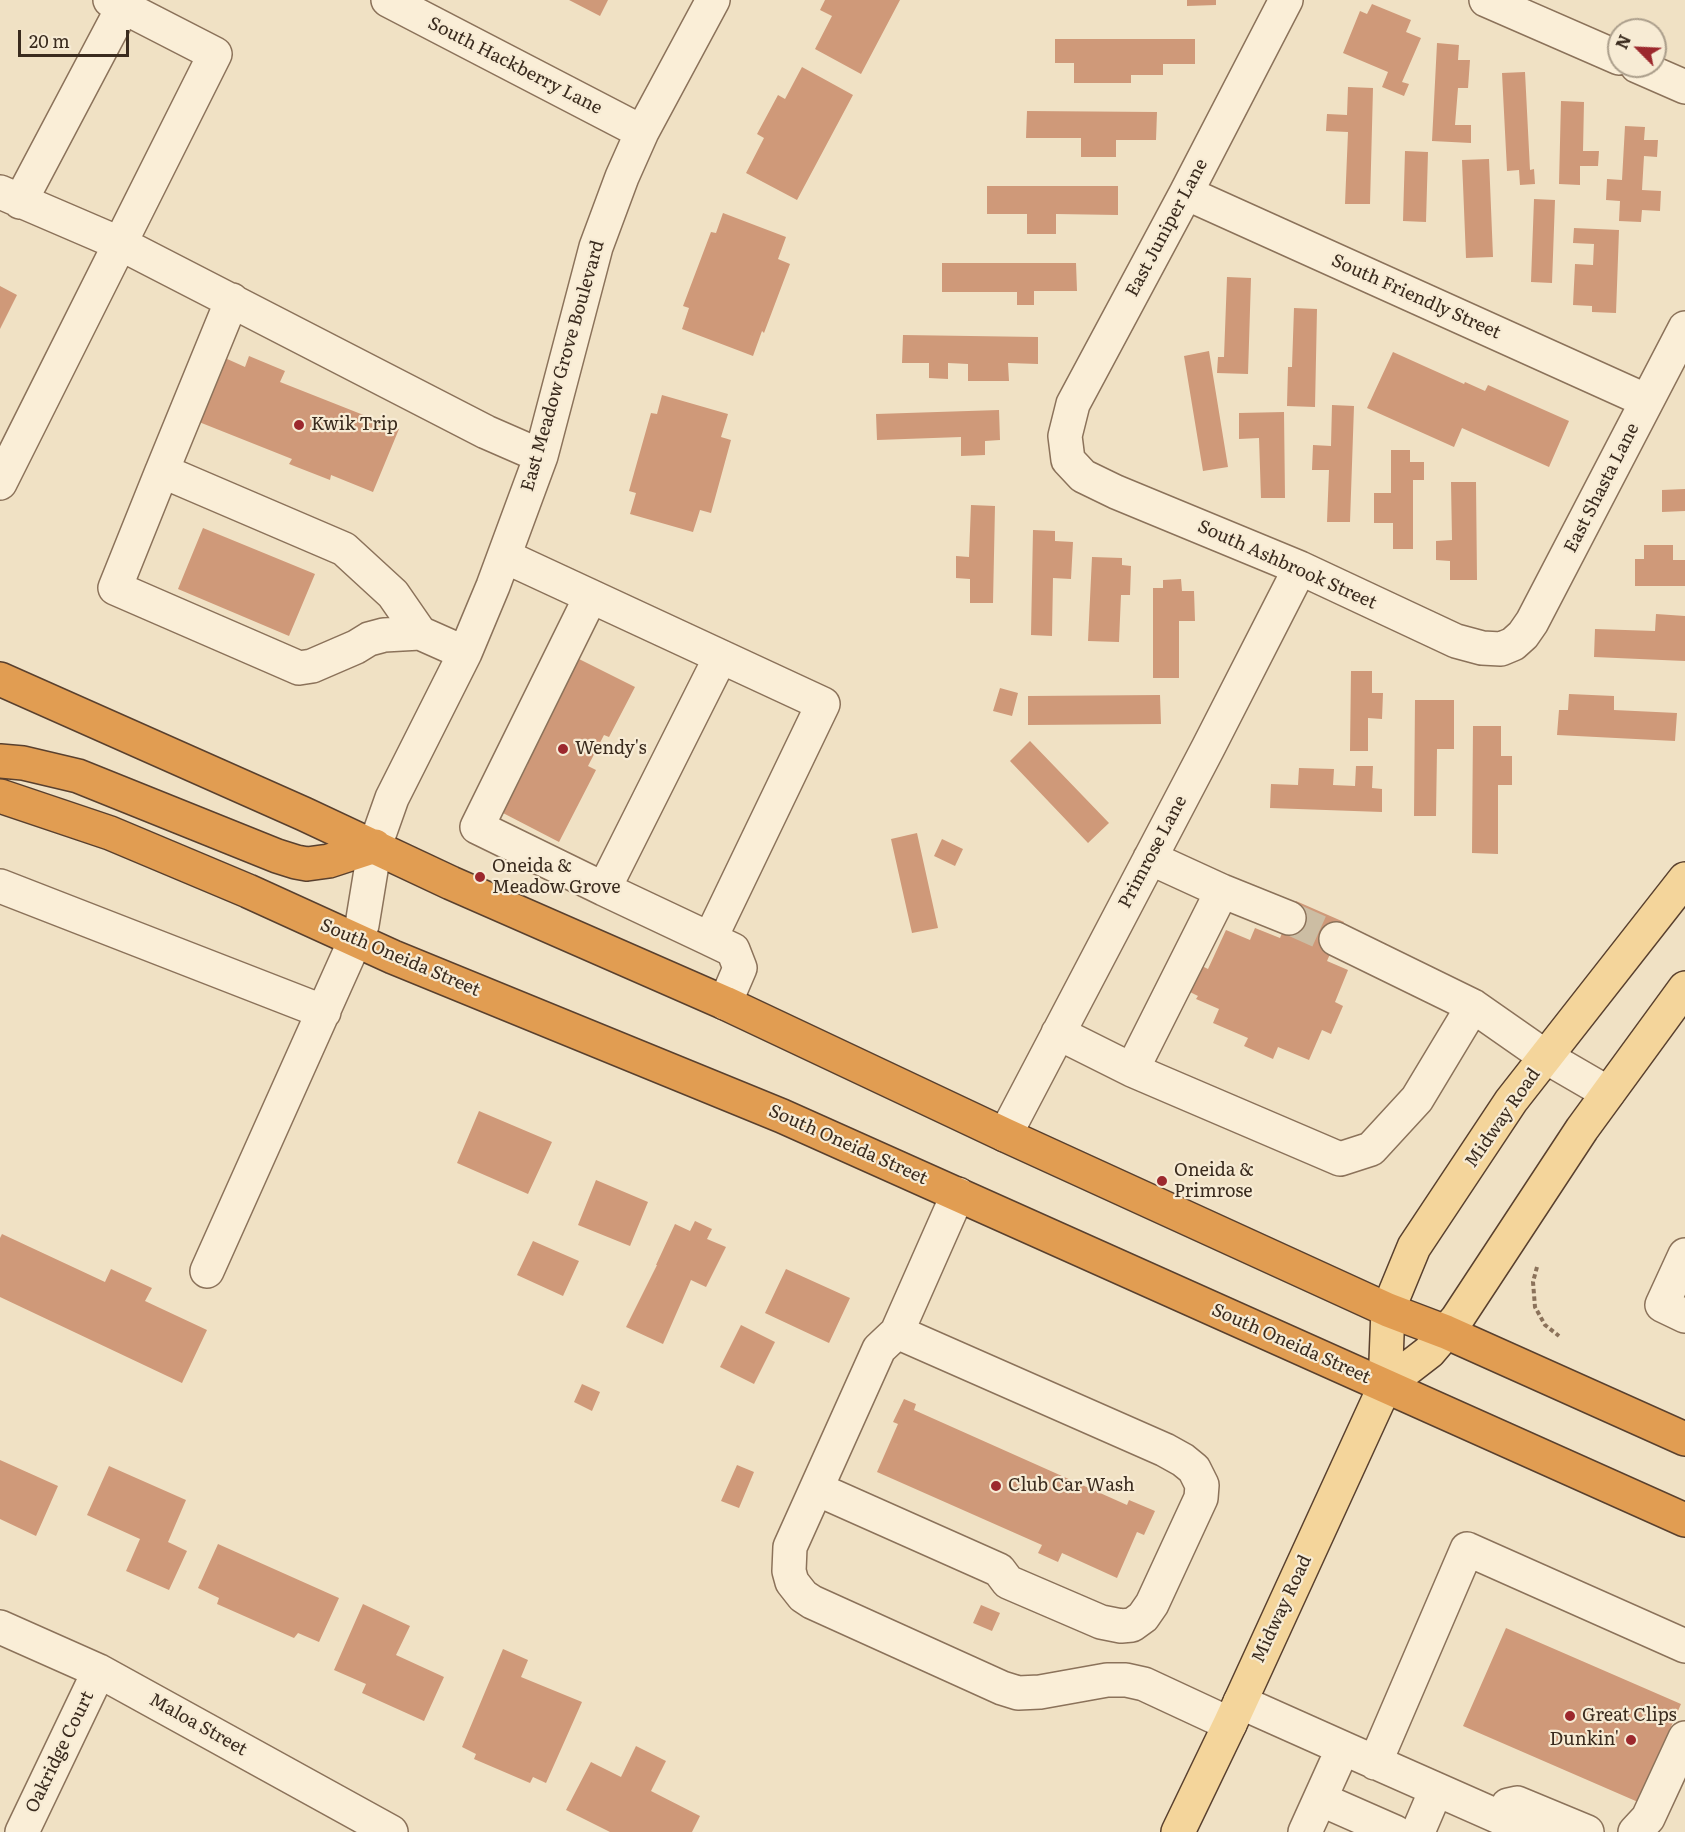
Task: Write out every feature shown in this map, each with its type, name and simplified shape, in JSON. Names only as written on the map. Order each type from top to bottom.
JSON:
[{"type":"highway","points":[[0,680],[375,846],[451,883],[725,1003],[1005,1135],[1388,1310],[1446,1332],[1685,1440]]},
{"type":"highway","points":[[0,761],[39,766],[86,779],[296,862],[307,864],[328,861],[375,846]]},
{"type":"highway","name":"South Oneida Street","points":[[0,796],[110,833],[248,891],[356,940],[693,1078],[958,1194],[1685,1520]]},
{"type":"main road","name":"Midway Road","points":[[1178,1832],[1385,1386],[1388,1310],[1414,1247],[1511,1101],[1685,879]]},
{"type":"main road","name":"Midway Road","points":[[1385,1386],[1429,1352],[1446,1332],[1476,1292],[1532,1203],[1608,1093],[1685,988]]},
{"type":"street","name":"South Hackberry Lane","points":[[388,0],[642,132]]},
{"type":"street","name":"East Meadow Grove Boulevard","points":[[207,1271],[356,940],[365,913],[375,846],[392,798],[465,653],[504,556],[541,456],[596,247],[622,177],[642,132],[713,0]]},
{"type":"street","name":"East Juniper Lane","points":[[1068,460],[1065,436],[1073,404],[1286,0]]},
{"type":"street","points":[[1486,0],[1607,53]]},
{"type":"street","points":[[0,483],[121,244],[215,54],[116,3],[10,197],[121,244],[486,432],[541,456]]},
{"type":"street","points":[[1664,78],[1685,87]]},
{"type":"street","name":"South Friendly Street","points":[[1186,193],[1647,401]]},
{"type":"street","points":[[232,300],[115,588],[298,668],[312,666],[369,639],[384,635],[420,633],[465,653]]},
{"type":"street","name":"East Shasta Lane","points":[[1513,644],[1523,635],[1543,603],[1685,328]]},
{"type":"street","name":"South Ashbrook Street","points":[[1068,460],[1083,476],[1116,492],[1300,568],[1456,641],[1482,648],[1502,649],[1513,644]]},
{"type":"street","points":[[162,471],[344,549],[393,594],[420,633]]},
{"type":"street","points":[[504,556],[823,705],[710,939]]},
{"type":"street","name":"Primrose Lane","points":[[1005,1135],[1300,568]]},
{"type":"street","points":[[590,598],[477,827],[734,951],[740,968],[725,1003]]},
{"type":"street","points":[[604,889],[720,658]]},
{"type":"street","points":[[1150,858],[1288,918]]},
{"type":"street","points":[[0,886],[324,1012]]},
{"type":"street","points":[[1132,1070],[1222,891]]},
{"type":"street","points":[[1336,939],[1473,1006],[1546,1057],[1608,1093]]},
{"type":"street","points":[[1058,1034],[1132,1070],[1341,1159],[1371,1149],[1417,1100],[1473,1006]]},
{"type":"street","points":[[958,1194],[897,1332],[879,1349],[790,1547],[789,1571],[792,1582],[803,1596],[1002,1688],[1018,1693],[1040,1692],[1107,1680],[1126,1680],[1144,1684],[1343,1748],[1533,1832]]},
{"type":"street","points":[[1685,1255],[1662,1305],[1685,1316]]},
{"type":"street","points":[[817,1489],[999,1570],[1008,1582],[1101,1623],[1121,1626],[1132,1624],[1143,1617],[1152,1604],[1201,1498],[1202,1485],[1194,1469],[1165,1450],[897,1332]]},
{"type":"street","points":[[1375,1762],[1467,1549],[1685,1646]]},
{"type":"street","name":"Maloa Street","points":[[0,1627],[99,1671],[391,1832]]},
{"type":"street","name":"Oakridge Court","points":[[22,1832],[99,1671]]},
{"type":"street","points":[[1635,1832],[1648,1818],[1685,1738]]},
{"type":"street","points":[[1305,1832],[1343,1748]]},
{"type":"street","points":[[1655,1832],[1685,1764]]},
{"type":"street","points":[[1418,1832],[1436,1790]]},
{"type":"street","points":[[1320,1799],[1395,1832]]},
{"type":"street","points":[[1483,1811],[1517,1803],[1587,1832]]},
{"type":"path","points":[[1539,1260],[1533,1282],[1535,1307],[1545,1325],[1559,1336]]},
{"type":"building","points":[[569,0],[608,0],[600,16]]},
{"type":"building","points":[[825,0],[900,0],[861,74],[815,49],[832,16],[820,10]]},
{"type":"building","points":[[1187,0],[1216,0],[1216,5],[1187,6]]},
{"type":"building","points":[[1372,4],[1411,20],[1406,32],[1421,38],[1402,82],[1409,84],[1404,96],[1382,87],[1388,72],[1343,53],[1360,11],[1367,14]]},
{"type":"building","points":[[1055,39],[1195,39],[1195,64],[1163,64],[1163,75],[1131,75],[1131,83],[1074,83],[1074,63],[1055,63]]},
{"type":"building","points":[[1437,43],[1459,45],[1458,60],[1470,60],[1468,88],[1458,88],[1455,125],[1471,125],[1471,143],[1432,141]]},
{"type":"building","points":[[802,67],[853,95],[797,200],[746,173],[764,138],[757,134],[778,95],[785,99]]},
{"type":"building","points":[[1525,72],[1530,170],[1534,169],[1535,184],[1520,185],[1519,170],[1507,171],[1502,73]]},
{"type":"building","points":[[1348,87],[1373,88],[1370,204],[1345,204],[1348,132],[1326,131],[1327,114],[1347,115]]},
{"type":"building","points":[[1561,101],[1584,102],[1583,151],[1599,151],[1598,166],[1580,166],[1580,185],[1559,184]]},
{"type":"building","points":[[1027,111],[1157,112],[1156,140],[1116,140],[1116,157],[1081,157],[1081,138],[1026,138]]},
{"type":"building","points":[[1625,126],[1645,127],[1644,140],[1658,140],[1657,157],[1644,156],[1642,190],[1661,191],[1660,211],[1642,210],[1641,222],[1619,221],[1620,201],[1606,200],[1607,179],[1622,180]]},
{"type":"building","points":[[1405,151],[1428,152],[1426,222],[1403,221]]},
{"type":"building","points":[[1489,159],[1493,257],[1466,258],[1462,160]]},
{"type":"building","points":[[987,186],[1118,186],[1118,215],[1056,214],[1056,234],[1027,234],[1027,214],[987,214]]},
{"type":"building","points":[[1534,199],[1555,200],[1552,283],[1531,282]]},
{"type":"building","points":[[723,213],[786,237],[778,259],[790,264],[753,356],[682,329],[689,308],[683,306],[711,232],[716,233]]},
{"type":"building","points":[[1574,228],[1619,230],[1616,313],[1592,312],[1592,306],[1573,305],[1575,264],[1593,265],[1594,244],[1573,243]]},
{"type":"building","points":[[942,263],[1076,263],[1077,291],[1034,291],[1034,305],[1017,305],[1017,292],[942,292]]},
{"type":"building","points":[[1227,277],[1251,278],[1248,374],[1217,373],[1218,357],[1224,357]]},
{"type":"building","points":[[0,286],[17,295],[0,329]]},
{"type":"building","points":[[1294,308],[1317,309],[1315,407],[1287,406],[1288,367],[1292,367]]},
{"type":"building","points":[[903,335],[1038,337],[1038,364],[1008,363],[1009,381],[968,381],[968,364],[948,363],[948,379],[929,378],[929,363],[902,363]]},
{"type":"building","points":[[1209,351],[1228,467],[1203,471],[1184,356]]},
{"type":"building","points":[[1393,352],[1464,384],[1465,382],[1485,391],[1488,385],[1569,421],[1549,467],[1462,428],[1454,447],[1367,408]]},
{"type":"building","name":"Kwik Trip","points":[[249,356],[285,371],[280,382],[399,429],[373,492],[331,475],[330,480],[289,464],[292,459],[199,422],[225,358],[245,367]]},
{"type":"building","points":[[662,395],[728,414],[721,437],[731,440],[711,513],[700,510],[693,532],[630,514],[636,493],[629,491],[651,413],[657,414]]},
{"type":"building","points":[[1332,405],[1354,406],[1350,522],[1327,522],[1329,470],[1312,470],[1313,445],[1331,446]]},
{"type":"building","points":[[999,410],[1000,440],[985,441],[985,455],[961,456],[961,437],[877,440],[876,414]]},
{"type":"building","points":[[1284,412],[1285,498],[1261,498],[1259,438],[1239,439],[1239,413]]},
{"type":"building","points":[[1391,450],[1410,450],[1410,462],[1424,462],[1424,480],[1413,480],[1413,549],[1393,549],[1393,523],[1374,523],[1374,493],[1391,493]]},
{"type":"building","points":[[1451,482],[1476,482],[1477,580],[1450,580],[1450,561],[1436,560],[1436,541],[1452,540]]},
{"type":"building","points":[[1685,489],[1685,511],[1662,512],[1662,490]]},
{"type":"building","points":[[971,505],[995,506],[993,603],[970,603],[970,579],[956,578],[956,556],[969,557]]},
{"type":"building","points":[[203,528],[315,574],[289,636],[178,589]]},
{"type":"building","points":[[1033,530],[1055,531],[1055,541],[1073,542],[1071,579],[1053,578],[1052,636],[1031,635]]},
{"type":"building","points":[[1644,545],[1673,545],[1673,560],[1685,560],[1685,586],[1635,586],[1635,559],[1644,559]]},
{"type":"building","points":[[1092,557],[1122,558],[1122,565],[1131,566],[1130,595],[1121,595],[1119,642],[1088,641]]},
{"type":"building","points":[[1181,579],[1182,591],[1194,591],[1195,621],[1179,621],[1179,678],[1153,678],[1153,588],[1163,588],[1163,580]]},
{"type":"building","points":[[1656,614],[1685,616],[1685,661],[1594,657],[1595,629],[1655,631]]},
{"type":"building","name":"Wendy's","points":[[577,658],[635,687],[609,737],[604,735],[588,766],[596,770],[559,842],[503,813],[528,764],[522,761]]},
{"type":"building","points":[[1351,671],[1372,671],[1372,693],[1383,693],[1382,719],[1368,718],[1368,751],[1350,751]]},
{"type":"building","points":[[1000,688],[1018,693],[1012,716],[993,711]]},
{"type":"building","points":[[1569,694],[1614,696],[1614,710],[1677,713],[1675,741],[1557,735],[1559,710],[1568,710]]},
{"type":"building","points":[[1160,695],[1161,724],[1028,725],[1028,696]]},
{"type":"building","points":[[1415,700],[1454,700],[1454,749],[1437,749],[1436,816],[1414,816]]},
{"type":"building","points":[[1473,726],[1501,726],[1501,756],[1512,756],[1512,785],[1498,785],[1498,854],[1472,853]]},
{"type":"building","points":[[1030,741],[1109,823],[1088,843],[1010,761]]},
{"type":"building","points":[[1356,766],[1373,766],[1372,788],[1382,789],[1382,812],[1270,808],[1271,784],[1298,785],[1299,768],[1334,769],[1333,785],[1355,786]]},
{"type":"building","points":[[917,833],[938,928],[912,933],[891,839]]},
{"type":"building","points":[[942,839],[963,849],[955,866],[934,856]]},
{"type":"building","points":[[1296,901],[1344,922],[1327,961],[1348,970],[1335,1002],[1343,1006],[1331,1034],[1322,1030],[1309,1060],[1278,1047],[1273,1059],[1244,1046],[1248,1038],[1213,1023],[1219,1009],[1196,999],[1198,996],[1190,992],[1202,966],[1208,969],[1226,930],[1250,940],[1255,928],[1280,938]]},
{"type":"building","points":[[479,1111],[552,1142],[528,1194],[457,1163]]},
{"type":"building","points":[[596,1180],[648,1202],[630,1246],[578,1225]]},
{"type":"building","points":[[695,1221],[712,1229],[707,1239],[726,1247],[706,1287],[691,1280],[663,1344],[626,1327],[675,1224],[690,1231]]},
{"type":"building","points":[[2,1234],[105,1282],[111,1269],[152,1288],[145,1301],[207,1330],[182,1383],[0,1297],[0,1238]]},
{"type":"building","points":[[533,1241],[579,1261],[563,1296],[517,1275]]},
{"type":"building","points":[[786,1269],[850,1298],[829,1343],[765,1313]]},
{"type":"building","points":[[741,1325],[775,1342],[754,1384],[720,1367]]},
{"type":"building","points":[[582,1384],[600,1392],[592,1411],[574,1402]]},
{"type":"building","name":"Club Car Wash","points":[[904,1399],[916,1404],[914,1410],[1127,1505],[1129,1500],[1155,1511],[1144,1535],[1137,1532],[1117,1578],[1062,1553],[1058,1562],[1038,1553],[1042,1545],[877,1472],[898,1424],[893,1422]]},
{"type":"building","points":[[0,1460],[58,1486],[36,1536],[0,1519]]},
{"type":"building","points":[[737,1465],[754,1472],[739,1508],[721,1501]]},
{"type":"building","points":[[109,1466],[186,1500],[168,1542],[187,1551],[169,1590],[126,1571],[140,1539],[87,1515]]},
{"type":"building","points":[[218,1544],[339,1598],[319,1642],[298,1633],[294,1638],[217,1604],[219,1598],[198,1588]]},
{"type":"building","points":[[363,1604],[410,1626],[396,1655],[444,1677],[424,1721],[362,1693],[366,1684],[334,1670]]},
{"type":"building","points":[[981,1605],[1000,1613],[992,1631],[973,1623]]},
{"type":"building","points":[[1506,1628],[1681,1704],[1638,1802],[1463,1726]]},
{"type":"building","points":[[503,1649],[528,1660],[521,1677],[582,1702],[546,1783],[533,1777],[530,1783],[474,1759],[476,1754],[462,1747]]},
{"type":"building","points":[[636,1746],[666,1761],[651,1791],[700,1816],[692,1832],[610,1832],[566,1810],[591,1762],[621,1777]]},
{"type":"tunnel","points":[[1289,918],[1336,939]]},
{"type":"place","name":"Kwik Trip","points":[[299,425]]},
{"type":"place","name":"Wendy's","points":[[563,749]]},
{"type":"place","name":"Oneida & Meadow Grove","points":[[480,877]]},
{"type":"place","name":"Oneida & Primrose","points":[[1162,1181]]},
{"type":"place","name":"Club Car Wash","points":[[996,1486]]},
{"type":"place","name":"Great Clips","points":[[1570,1716]]},
{"type":"place","name":"Dunkin'","points":[[1631,1740]]}]
